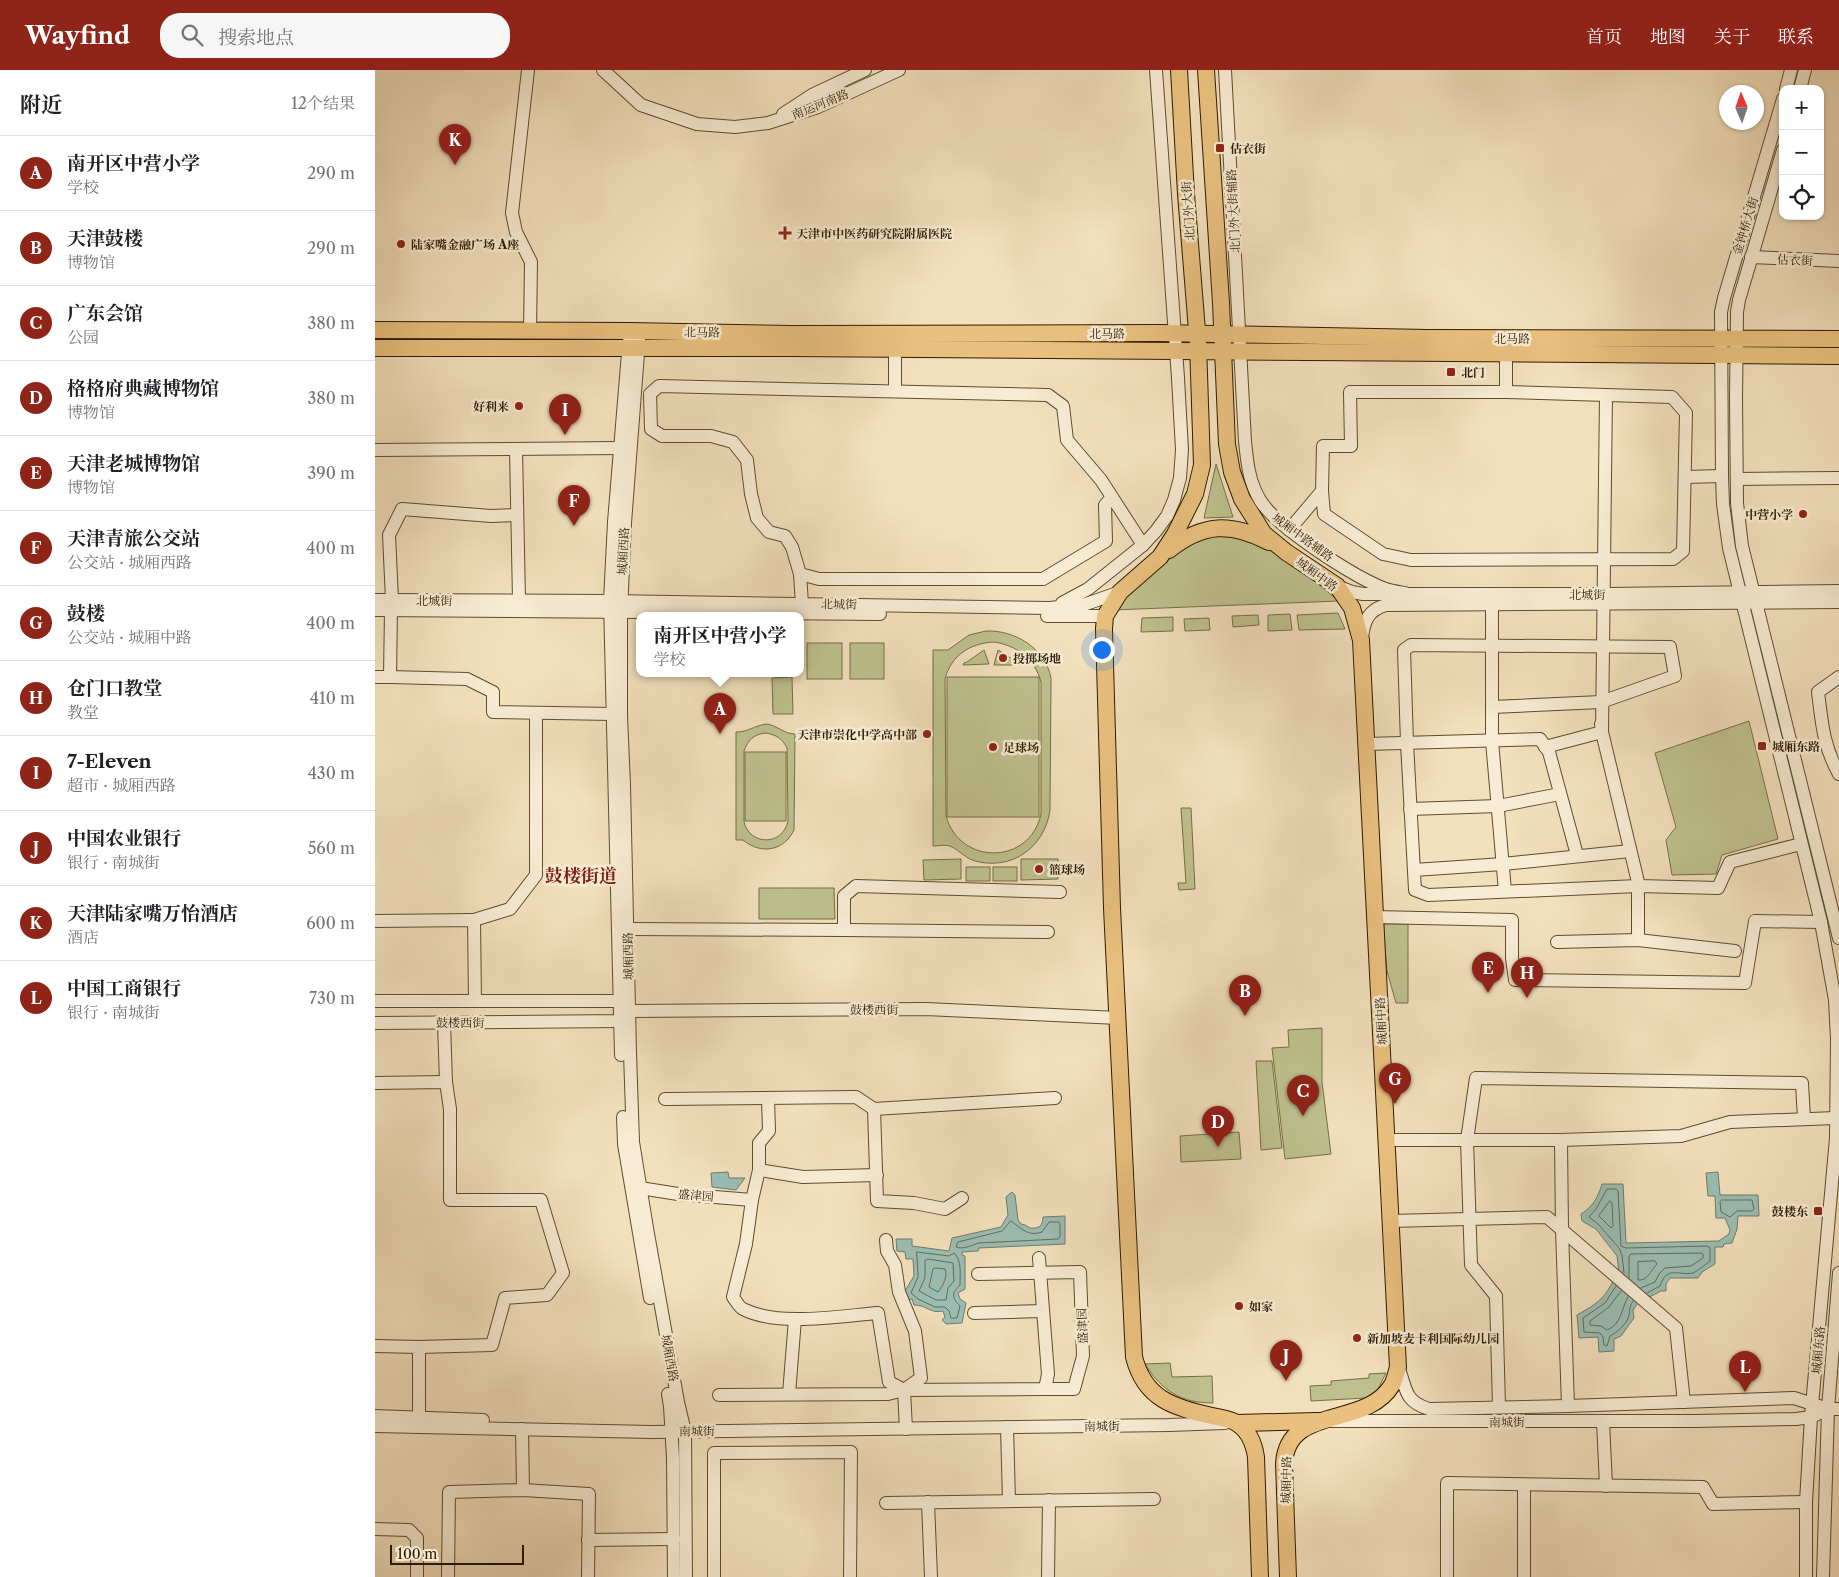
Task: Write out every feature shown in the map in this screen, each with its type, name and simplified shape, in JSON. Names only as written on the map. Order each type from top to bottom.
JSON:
[{"type":"main road","name":"北门外大街","points":[[1179,70],[1198,351]]},
{"type":"main road","points":[[1206,70],[1223,334]]},
{"type":"main road","name":"北马路","points":[[375,330],[790,334],[1240,334],[1428,338],[1728,356],[1839,356]]},
{"type":"main road","name":"城厢中路","points":[[1223,334],[1227,444],[1234,481],[1242,499],[1257,525],[1270,541],[1337,586],[1352,608],[1361,640],[1398,1367],[1392,1385],[1372,1404],[1355,1412],[1321,1421],[1295,1434],[1289,1440],[1284,1456],[1288,1577]]},
{"type":"main road","name":"北马路","points":[[375,348],[634,350],[790,348],[1506,353],[1554,346],[1728,339],[1839,339]]},
{"type":"main road","name":"城厢中路","points":[[1160,557],[1184,518],[1195,494],[1199,479],[1202,452],[1198,351]]},
{"type":"main road","name":"城厢中路","points":[[1237,1422],[1188,1411],[1164,1401],[1142,1379],[1134,1357],[1117,1018],[1104,641],[1105,616],[1120,592],[1160,557],[1194,534],[1223,528],[1248,532],[1286,552]]},
{"type":"main road","name":"南城街","points":[[1237,1422],[1321,1421]]},
{"type":"main road","points":[[1237,1422],[1246,1430],[1255,1448],[1260,1577]]},
{"type":"street","points":[[528,70],[512,213],[515,232],[531,262],[530,331]]},
{"type":"street","name":"南运河南路","points":[[603,70],[641,105],[697,124],[735,127],[768,123],[818,107],[899,70]]},
{"type":"street","name":"南运河南路","points":[[768,123],[812,95],[865,70]]},
{"type":"street","points":[[1050,608],[1076,597],[1088,589],[1143,545],[1167,516],[1180,478],[1182,450],[1177,351],[1156,70]]},
{"type":"street","name":"北门外大街辅路","points":[[1225,70],[1240,351]]},
{"type":"street","points":[[1787,85],[1791,70]]},
{"type":"street","points":[[1801,85],[1805,70]]},
{"type":"street","name":"金钟桥大街","points":[[1728,339],[1721,312],[1724,298],[1779,112]]},
{"type":"street","name":"金钟桥大街","points":[[1728,339],[1779,163]]},
{"type":"street","name":"估衣街","points":[[1751,257],[1839,261]]},
{"type":"street","name":"城厢西路","points":[[634,331],[625,523],[615,606],[613,714],[620,1021],[624,1144],[670,1406],[677,1428],[674,1577]]},
{"type":"street","name":"城厢东路","points":[[1728,339],[1722,476],[1726,530],[1821,922],[1835,1000],[1838,1039],[1836,1118],[1830,1209],[1811,1417],[1806,1502],[1806,1577]]},
{"type":"street","name":"城厢西路","points":[[634,350],[613,522],[628,929],[633,1142],[677,1428],[686,1577]]},
{"type":"street","points":[[895,350],[895,391]]},
{"type":"street","name":"城厢中路辅路","points":[[1240,351],[1246,456],[1249,476],[1261,501],[1274,517],[1289,530],[1364,578],[1383,588],[1405,593]]},
{"type":"street","points":[[1505,392],[1506,353]]},
{"type":"street","name":"城厢东路","points":[[1728,356],[1737,503],[1742,546],[1839,938]]},
{"type":"street","points":[[802,604],[800,574],[792,547],[785,536],[769,532],[757,518],[751,494],[747,460],[733,442],[711,436],[662,436],[651,429],[650,394],[659,386],[1048,394],[1063,406],[1067,440],[1101,480],[1143,545]]},
{"type":"street","points":[[1350,392],[1505,392],[1672,396],[1686,413],[1683,551],[1673,560],[1411,560],[1383,554],[1325,514],[1322,491],[1323,446],[1351,446],[1350,392]]},
{"type":"street","points":[[1606,395],[1605,560],[1601,646],[1602,732],[1638,886],[1638,940]]},
{"type":"street","points":[[375,450],[621,448]]},
{"type":"street","points":[[516,449],[519,600]]},
{"type":"street","points":[[1685,477],[1722,476]]},
{"type":"street","points":[[1737,479],[1839,478]]},
{"type":"street","points":[[1289,530],[1322,491]]},
{"type":"street","points":[[800,574],[819,579],[1043,579],[1106,541],[1105,505],[1112,497]]},
{"type":"street","points":[[389,677],[391,605],[389,535],[402,509],[491,516],[517,516]]},
{"type":"street","name":"北城街","points":[[1337,586],[1363,594],[1405,593],[1603,599]]},
{"type":"street","name":"北城街","points":[[1755,597],[1839,591]]},
{"type":"street","name":"北城街","points":[[375,600],[391,605],[615,606],[802,604],[1050,608],[1086,604],[1120,592]]},
{"type":"street","name":"北城街","points":[[1361,640],[1365,619],[1369,614],[1380,607],[1406,604],[1492,604],[1603,599],[1741,597],[1839,602]]},
{"type":"street","name":"北城街","points":[[375,610],[391,605],[519,600],[615,606],[1105,616]]},
{"type":"street","points":[[1492,604],[1492,741],[1505,890]]},
{"type":"street","points":[[1492,707],[1601,702],[1675,676],[1670,647],[1411,645],[1404,650],[1415,890],[1428,895],[1505,890],[1638,886],[1718,888],[1730,862],[1801,844]]},
{"type":"street","points":[[375,677],[467,679],[493,692],[493,712],[613,714]]},
{"type":"street","points":[[1839,677],[1818,692],[1823,737],[1830,758],[1839,774]]},
{"type":"street","points":[[375,921],[474,920],[510,910],[536,875],[536,713]]},
{"type":"street","points":[[1545,747],[1602,732]]},
{"type":"street","points":[[1366,744],[1540,740],[1549,752],[1577,855]]},
{"type":"street","points":[[1411,809],[1498,806],[1560,794]]},
{"type":"street","points":[[1414,870],[1503,864],[1630,851]]},
{"type":"street","points":[[844,930],[844,896],[856,886],[1061,892]]},
{"type":"street","points":[[1375,917],[1513,920],[1512,958],[1515,980],[1745,983],[1755,920],[1821,922]]},
{"type":"street","points":[[474,920],[475,1001]]},
{"type":"street","points":[[628,929],[1048,932]]},
{"type":"street","points":[[1557,942],[1638,940],[1735,951]]},
{"type":"street","name":"鼓楼西街","points":[[375,1001],[620,1001]]},
{"type":"street","points":[[620,1001],[630,1011],[620,1021]]},
{"type":"street","name":"鼓楼西街","points":[[630,1011],[926,1009],[1117,1018]]},
{"type":"street","name":"鼓楼西街","points":[[375,1023],[620,1021]]},
{"type":"street","points":[[375,1346],[419,1347],[492,1344],[505,1298],[547,1295],[563,1273],[541,1200],[450,1200],[450,1109],[446,1082],[445,1022]]},
{"type":"street","points":[[1499,1407],[1497,1296],[1471,1265],[1467,1140],[1476,1078],[1802,1083],[1804,1119]]},
{"type":"street","points":[[375,1083],[446,1082]]},
{"type":"street","points":[[665,1099],[856,1097],[874,1109],[1055,1098]]},
{"type":"street","points":[[769,1098],[769,1132],[759,1144],[759,1170],[752,1200],[746,1244],[733,1297],[741,1309],[771,1318],[795,1319],[878,1313],[889,1382],[904,1390]]},
{"type":"street","points":[[874,1109],[877,1202],[914,1203],[945,1208],[962,1198]]},
{"type":"street","points":[[1387,1140],[1561,1140],[1681,1136],[1731,1122],[1836,1118]]},
{"type":"street","points":[[1561,1140],[1562,1230],[1569,1406]]},
{"type":"street","points":[[759,1170],[803,1177],[877,1175]]},
{"type":"street","name":"盛津园","points":[[640,1188],[678,1194],[752,1200]]},
{"type":"street","points":[[1391,1221],[1547,1217],[1677,1328],[1684,1402]]},
{"type":"street","points":[[886,1240],[887,1251],[895,1265],[899,1292],[915,1331],[920,1369],[921,1378],[904,1390]]},
{"type":"street","points":[[1039,1258],[1048,1374],[1045,1390]]},
{"type":"street","name":"盛津园","points":[[719,1395],[889,1394],[904,1390],[1074,1389],[1083,1356],[1080,1272],[978,1274]]},
{"type":"street","name":"城厢东路","points":[[1823,1577],[1823,1503],[1833,1409],[1839,1273]]},
{"type":"street","points":[[974,1313],[1043,1311]]},
{"type":"street","points":[[789,1394],[795,1319]]},
{"type":"street","points":[[419,1347],[419,1418]]},
{"type":"street","name":"南城街","points":[[1398,1367],[1407,1396],[1420,1406],[1429,1409],[1793,1398],[1833,1409]]},
{"type":"street","points":[[904,1390],[906,1429]]},
{"type":"street","name":"南城街","points":[[1321,1421],[1704,1421],[1811,1417],[1833,1409]]},
{"type":"street","name":"南城街","points":[[375,1416],[677,1428]]},
{"type":"street","points":[[1603,1420],[1606,1486]]},
{"type":"street","name":"南城街","points":[[375,1426],[522,1429],[906,1429],[1237,1422]]},
{"type":"street","points":[[1007,1428],[1009,1501]]},
{"type":"street","points":[[522,1429],[523,1490]]},
{"type":"street","points":[[714,1577],[713,1453],[851,1452],[850,1577]]},
{"type":"street","points":[[1447,1577],[1447,1483],[1703,1487],[1713,1504],[1806,1502]]},
{"type":"street","points":[[1524,1485],[1524,1577]]},
{"type":"street","points":[[448,1577],[449,1492],[523,1490],[589,1494],[588,1577]]},
{"type":"street","points":[[886,1503],[1154,1498]]},
{"type":"street","points":[[1048,1577],[1049,1500]]},
{"type":"street","points":[[928,1502],[931,1577]]},
{"type":"street","points":[[375,1529],[409,1530],[417,1538],[417,1577]]},
{"type":"street","points":[[588,1540],[674,1539]]},
{"type":"green space","points":[[1216,464],[1233,517],[1204,518]]},
{"type":"green space","points":[[1229,534],[1264,546],[1308,576],[1339,601],[1113,610],[1172,557],[1203,537]]},
{"type":"green space","points":[[1338,613],[1345,629],[1299,630],[1297,615]]},
{"type":"green space","points":[[1290,614],[1292,630],[1268,631],[1268,615]]},
{"type":"green space","points":[[1258,615],[1259,625],[1233,627],[1232,616]]},
{"type":"green space","points":[[1173,617],[1173,631],[1141,632],[1142,618]]},
{"type":"green space","points":[[1209,618],[1210,630],[1185,631],[1184,619]]},
{"type":"green space","points":[[986,631],[1008,634],[1018,638],[1027,643],[1042,658],[1048,667],[1051,678],[1050,810],[1047,823],[1034,845],[1025,853],[1014,859],[1002,862],[975,861],[950,846],[933,846],[933,650],[948,650],[969,635]],"holes":[[[986,643],[1010,646],[1023,654],[1034,666],[1041,682],[1041,814],[1034,831],[1023,843],[1010,850],[995,853],[979,851],[965,844],[954,832],[946,816],[945,679],[952,663],[963,652]]]},
{"type":"green space","points":[[807,643],[842,643],[842,679],[807,679]]},
{"type":"green space","points":[[850,643],[884,643],[884,679],[850,679]]},
{"type":"green space","name":"投掷场地","points":[[984,650],[989,664],[963,665],[964,663]]},
{"type":"green space","name":"投掷场地","points":[[998,650],[1019,662],[1020,665],[994,665]]},
{"type":"green space","points":[[792,677],[793,714],[773,714],[772,678]]},
{"type":"green space","name":"足球场","points":[[947,677],[1039,677],[1039,817],[947,817]]},
{"type":"green space","points":[[1749,721],[1778,839],[1722,855],[1716,874],[1672,875],[1666,840],[1676,827],[1655,753]]},
{"type":"green space","points":[[762,725],[770,725],[787,733],[795,734],[794,830],[784,843],[764,849],[750,845],[743,840],[736,840],[736,732]],"holes":[[[766,733],[781,739],[787,748],[788,821],[780,835],[766,840],[759,839],[753,835],[747,830],[744,822],[744,751],[747,744],[755,736]]]},
{"type":"green space","points":[[745,752],[786,752],[786,821],[745,821]]},
{"type":"green space","points":[[1181,808],[1191,808],[1195,889],[1179,890],[1178,883],[1186,883]]},
{"type":"green space","points":[[961,859],[961,879],[924,880],[923,860]]},
{"type":"green space","name":"篮球场","points":[[1021,859],[1058,859],[1058,879],[1021,880]]},
{"type":"green space","points":[[966,867],[990,867],[990,881],[966,881]]},
{"type":"green space","points":[[993,867],[1017,867],[1017,881],[993,881]]},
{"type":"green space","points":[[759,888],[834,888],[835,919],[759,919]]},
{"type":"green space","points":[[1383,924],[1408,924],[1408,1003],[1396,1003],[1387,971]]},
{"type":"green space","points":[[1322,1028],[1322,1082],[1331,1154],[1285,1159],[1272,1048],[1289,1047],[1288,1030]]},
{"type":"green space","points":[[1256,1061],[1272,1061],[1282,1148],[1261,1150]]},
{"type":"green space","points":[[1239,1132],[1241,1159],[1181,1162],[1180,1136]]},
{"type":"green space","points":[[1170,1363],[1172,1377],[1212,1376],[1213,1403],[1191,1401],[1173,1394],[1158,1381],[1145,1364]]},
{"type":"green space","points":[[1386,1373],[1377,1391],[1366,1398],[1311,1401],[1310,1386],[1331,1385],[1331,1381],[1369,1378],[1369,1374]]},
{"type":"water","points":[[728,1172],[729,1178],[745,1178],[736,1190],[712,1187],[711,1173]]},
{"type":"water","points":[[1718,1172],[1720,1195],[1758,1195],[1759,1216],[1738,1216],[1737,1229],[1732,1243],[1724,1244],[1723,1247],[1715,1247],[1715,1264],[1702,1272],[1698,1278],[1670,1278],[1666,1284],[1666,1291],[1661,1291],[1638,1303],[1633,1310],[1634,1318],[1621,1336],[1614,1339],[1614,1351],[1599,1352],[1598,1337],[1579,1338],[1577,1315],[1602,1298],[1619,1273],[1617,1256],[1596,1229],[1582,1221],[1581,1214],[1595,1201],[1602,1184],[1623,1184],[1626,1243],[1719,1241],[1729,1234],[1730,1230],[1725,1218],[1716,1218],[1715,1196],[1708,1196],[1706,1173]]},
{"type":"water","points":[[1012,1192],[1015,1195],[1018,1220],[1021,1224],[1030,1228],[1036,1228],[1041,1225],[1043,1217],[1065,1216],[1065,1244],[979,1248],[978,1251],[962,1252],[962,1255],[965,1256],[965,1289],[958,1293],[960,1299],[966,1303],[962,1323],[946,1324],[942,1320],[945,1317],[943,1311],[938,1312],[914,1305],[912,1299],[908,1300],[905,1291],[914,1276],[913,1259],[906,1259],[905,1252],[897,1251],[896,1239],[912,1239],[912,1246],[949,1251],[952,1238],[1001,1227],[1008,1215],[1006,1197]]},
{"type":"place","name":"估衣街","points":[[1220,148]]},
{"type":"place","name":"天津陆家嘴万怡酒店","points":[[455,165]]},
{"type":"place","name":"天津市中医药研究院附属医院","points":[[785,233]]},
{"type":"place","name":"陆家嘴金融广场 A座","points":[[401,244]]},
{"type":"place","name":"北门","points":[[1451,372]]},
{"type":"place","name":"好利来","points":[[519,406]]},
{"type":"place","name":"7-Eleven","points":[[565,435]]},
{"type":"place","name":"中营小学","points":[[1803,514]]},
{"type":"place","name":"天津青旅公交站","points":[[574,526]]},
{"type":"place","name":"投掷场地","points":[[1003,658]]},
{"type":"place","name":"南开区中营小学","points":[[720,734]]},
{"type":"place","name":"天津市崇化中学高中部","points":[[927,734]]},
{"type":"place","name":"城厢东路","points":[[1762,746]]},
{"type":"place","name":"足球场","points":[[993,747]]},
{"type":"place","name":"篮球场","points":[[1039,869]]},
{"type":"place","name":"天津老城博物馆","points":[[1488,993]]},
{"type":"place","name":"仓门口教堂","points":[[1527,998]]},
{"type":"place","name":"天津鼓楼","points":[[1245,1016]]},
{"type":"place","name":"鼓楼","points":[[1395,1104]]},
{"type":"place","name":"广东会馆","points":[[1303,1116]]},
{"type":"place","name":"格格府典藏博物馆","points":[[1218,1147]]},
{"type":"place","name":"鼓楼东","points":[[1818,1211]]},
{"type":"place","name":"如家","points":[[1239,1306]]},
{"type":"place","name":"新加坡麦卡利国际幼儿园","points":[[1357,1338]]},
{"type":"place","name":"中国农业银行","points":[[1286,1381]]},
{"type":"place","name":"中国工商银行","points":[[1745,1392]]},
{"type":"district","name":"鼓楼街道","points":[[581,876]]}]
